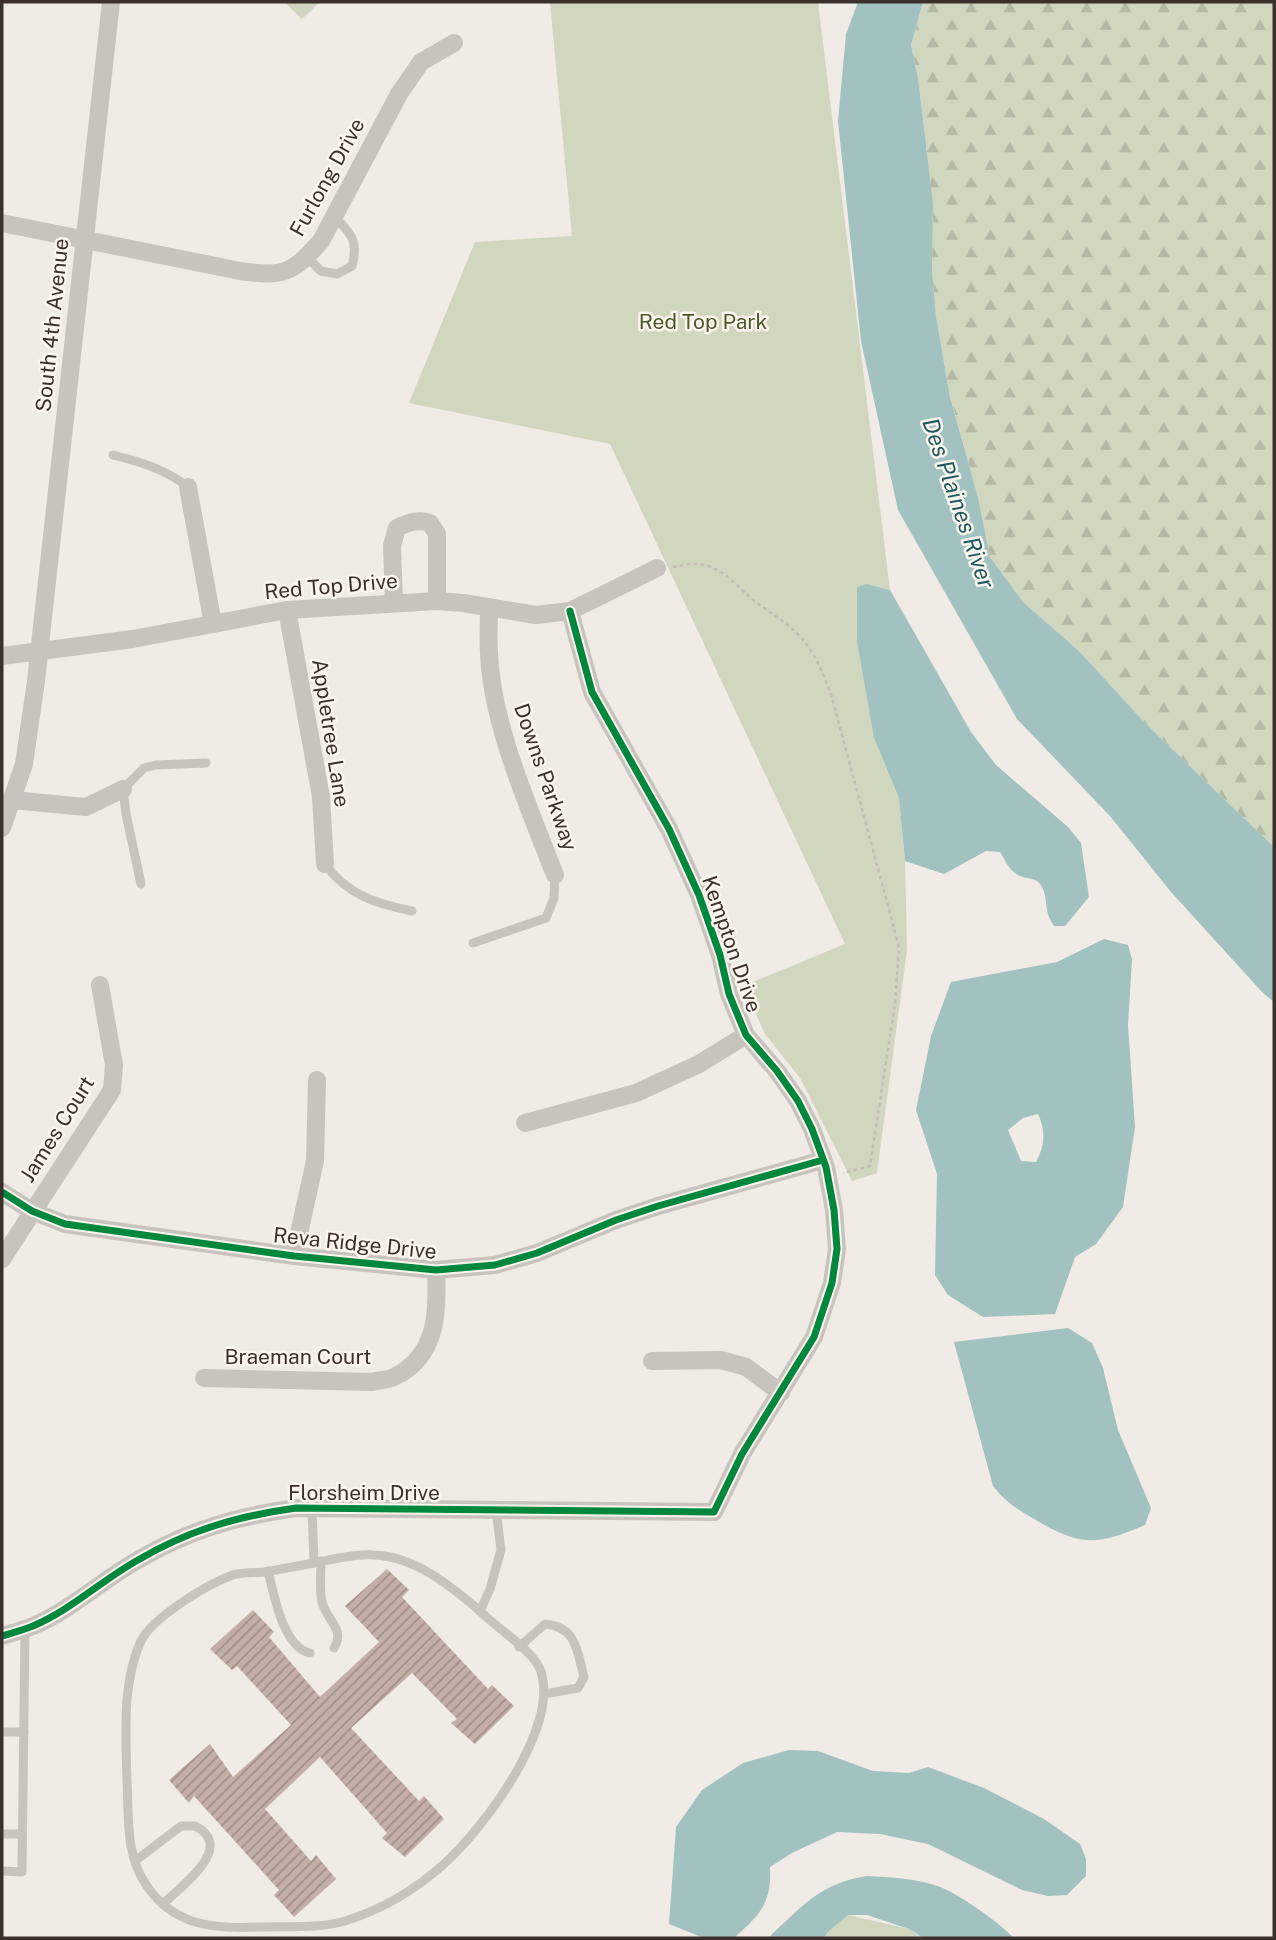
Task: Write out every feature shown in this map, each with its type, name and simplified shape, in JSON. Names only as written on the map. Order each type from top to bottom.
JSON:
[{"type":"street","name":"South 4th Avenue","points":[[39,652],[111,2]]},
{"type":"street","name":"Furlong Drive","points":[[2,223],[268,275],[290,270],[307,257],[321,241],[398,94],[421,62],[454,43]]},
{"type":"street","points":[[188,488],[213,624]]},
{"type":"street","points":[[394,602],[392,545],[397,528],[422,520],[430,523],[437,534],[437,601]]},
{"type":"street","name":"Red Top Drive","points":[[2,656],[134,639],[287,610],[437,601],[536,615],[570,611],[657,568]]},
{"type":"street","name":"Downs Parkway","points":[[489,609],[488,654],[497,706],[512,762],[555,876]]},
{"type":"street","name":"Appletree Lane","points":[[287,610],[321,797],[325,864]]},
{"type":"street","name":"Kempton Drive","points":[[570,611],[592,692],[668,829],[699,895],[720,955],[729,994],[746,1035],[778,1071],[798,1101],[823,1160],[834,1210],[837,1250],[832,1283],[814,1337],[742,1454],[714,1512]]},
{"type":"street","points":[[2,828],[24,764],[39,652]]},
{"type":"street","points":[[12,800],[86,807],[123,789]]},
{"type":"street","name":"James Court","points":[[2,1259],[113,1090],[114,1065],[100,985]]},
{"type":"street","points":[[525,1123],[636,1093],[699,1064],[746,1035]]},
{"type":"street","points":[[294,1256],[315,1161],[317,1080]]},
{"type":"street","name":"Reva Ridge Drive","points":[[2,1192],[32,1211],[65,1224],[294,1256],[436,1270],[495,1265],[537,1253],[616,1220],[658,1206],[823,1160]]},
{"type":"street","name":"Braeman Court","points":[[204,1378],[372,1382],[394,1377],[415,1361],[430,1341],[437,1308],[436,1270]]},
{"type":"street","points":[[652,1361],[721,1360],[746,1367],[781,1393]]},
{"type":"street","name":"Florsheim Drive","points":[[2,1636],[26,1629],[69,1605],[137,1560],[192,1532],[250,1514],[296,1508],[714,1512]]},
{"type":"lane","points":[[307,257],[321,271],[337,274],[352,266],[356,250],[351,234],[334,216]]},
{"type":"lane","points":[[113,455],[155,466],[172,474],[188,488]]},
{"type":"lane","points":[[141,884],[123,789],[144,768],[206,763]]},
{"type":"lane","points":[[325,864],[336,880],[360,896],[412,911]]},
{"type":"lane","points":[[473,943],[546,918],[554,898],[555,876]]},
{"type":"lane","points":[[312,1508],[321,1600],[339,1631],[340,1640],[334,1648]]},
{"type":"lane","points":[[480,1611],[494,1580],[501,1550],[496,1510]]},
{"type":"lane","points":[[375,1555],[405,1560],[457,1592],[541,1669],[543,1710],[535,1736],[524,1761],[484,1818],[445,1863],[408,1891],[367,1913],[343,1922],[239,1928],[200,1924],[179,1917],[146,1886],[135,1861],[128,1828],[125,1721],[135,1657],[142,1638],[158,1622],[200,1590],[235,1574],[317,1562],[375,1555]]},
{"type":"lane","points":[[268,1571],[278,1608],[292,1642],[302,1651],[310,1653]]},
{"type":"lane","points":[[519,1647],[544,1624],[558,1625],[574,1638],[584,1677],[578,1688],[544,1694]]},
{"type":"lane","points":[[2,1871],[22,1872],[26,1629]]},
{"type":"lane","points":[[2,1732],[24,1732]]},
{"type":"lane","points":[[135,1861],[181,1826],[195,1826],[206,1835],[210,1847],[208,1859],[163,1904]]},
{"type":"lane","points":[[2,1834],[22,1834]]},
{"type":"path","points":[[657,568],[660,573],[674,566],[690,563],[709,566],[723,573],[756,602],[790,626],[806,643],[820,665],[831,694],[899,947],[895,1004],[870,1166],[839,1174]]},
{"type":"green space","points":[[284,2],[320,2],[302,19]]},
{"type":"green space","name":"Red Top Park","points":[[550,2],[818,2],[890,590],[867,584],[874,738],[899,798],[905,861],[907,950],[877,1173],[852,1181],[800,1078],[765,1034],[743,986],[845,944],[610,444],[409,403],[475,242],[572,236]]},
{"type":"green space","points":[[923,2],[1274,2],[1274,847],[1146,724],[1079,651],[1023,602],[990,557],[978,497],[950,396],[936,316],[932,271],[933,203],[918,78],[911,45]]},
{"type":"green space","points":[[848,1915],[909,1929],[921,1938],[825,1938],[829,1931]]},
{"type":"water","name":"Des Plaines River","points":[[858,2],[923,2],[911,45],[918,78],[933,203],[932,271],[936,316],[950,397],[978,497],[990,557],[1023,602],[1079,651],[1146,724],[1274,847],[1274,1002],[1171,892],[1110,816],[1017,719],[898,510],[861,341],[838,121],[846,34]]},
{"type":"water","points":[[867,584],[890,590],[971,732],[996,765],[1068,827],[1081,843],[1089,897],[1065,926],[1054,926],[1040,884],[1015,873],[1000,852],[986,851],[944,874],[905,861],[899,798],[874,738],[857,641],[857,587]]},
{"type":"water","points":[[1104,939],[1128,945],[1132,959],[1128,1025],[1135,1127],[1123,1207],[1096,1244],[1075,1257],[1055,1314],[983,1317],[948,1295],[935,1275],[937,1174],[916,1110],[931,1036],[951,982],[1057,962]],"holes":[[[1038,1114],[1043,1138],[1039,1156],[1036,1162],[1021,1161],[1008,1130],[1023,1118]]]},
{"type":"water","points":[[1068,1328],[1092,1343],[1103,1368],[1118,1430],[1151,1508],[1145,1525],[1102,1539],[1078,1539],[1052,1529],[1002,1497],[993,1486],[954,1342]]},
{"type":"water","points":[[789,1750],[818,1751],[873,1771],[909,1773],[928,1767],[984,1788],[1044,1819],[1080,1844],[1086,1859],[1086,1876],[1067,1895],[1048,1896],[1022,1890],[928,1844],[880,1834],[837,1832],[792,1853],[770,1867],[769,1890],[763,1907],[734,1938],[704,1938],[669,1924],[676,1827],[702,1790],[743,1763]]},
{"type":"water","points":[[866,1876],[907,1879],[938,1886],[973,1906],[1014,1938],[923,1938],[909,1929],[867,1915],[848,1915],[824,1938],[770,1938],[814,1897],[837,1884]]},
{"type":"building","points":[[387,1569],[409,1590],[402,1597],[488,1689],[492,1685],[514,1706],[475,1744],[451,1723],[457,1719],[412,1673],[351,1728],[419,1801],[424,1796],[444,1819],[405,1857],[382,1838],[387,1833],[320,1757],[265,1809],[311,1861],[316,1855],[336,1879],[294,1917],[274,1895],[279,1890],[194,1796],[189,1803],[169,1780],[210,1744],[233,1777],[291,1725],[237,1666],[232,1670],[210,1649],[253,1610],[274,1632],[269,1637],[320,1697],[379,1642],[345,1606]]},
{"type":"cycle path","points":[[2,1636],[47,1619],[125,1568],[176,1540],[234,1520],[275,1511],[296,1508],[714,1512],[742,1454],[814,1337],[832,1283],[837,1249],[834,1210],[826,1167],[798,1101],[746,1035],[729,994],[720,955],[699,895],[669,829],[592,692],[570,611]]},
{"type":"cycle path","points":[[2,1192],[32,1211],[65,1224],[294,1256],[436,1270],[495,1265],[537,1253],[616,1220],[658,1206],[823,1160]]}]
